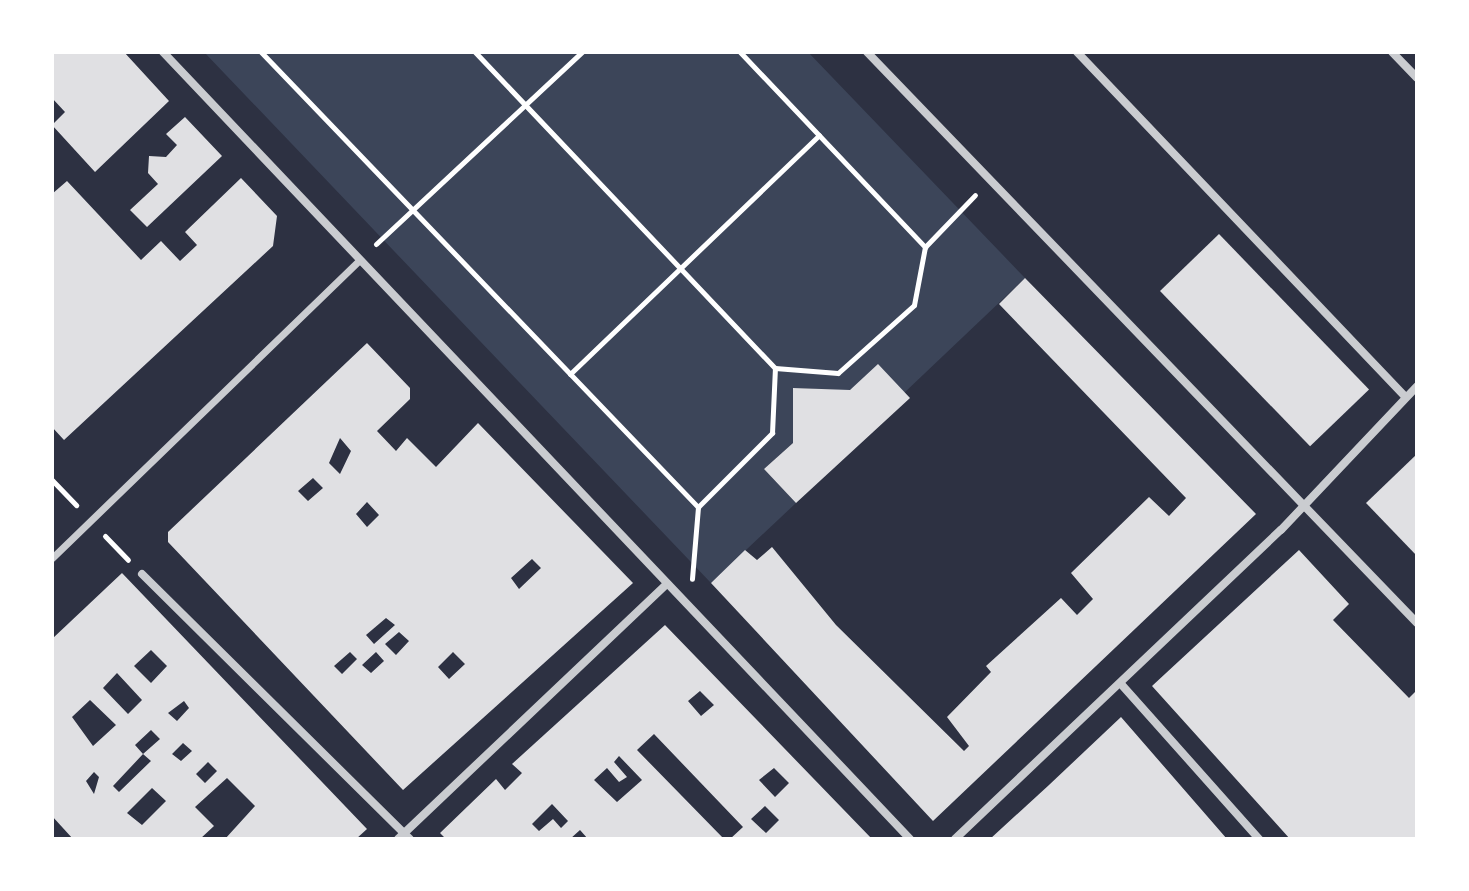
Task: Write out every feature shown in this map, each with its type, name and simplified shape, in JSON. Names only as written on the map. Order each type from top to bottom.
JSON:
[{"type":"street","points":[[163,52],[358,261],[910,839]]},
{"type":"street","points":[[868,52],[1417,623]]},
{"type":"street","points":[[1077,52],[1405,396]]},
{"type":"street","points":[[1392,52],[1417,78]]},
{"type":"street","points":[[52,558],[358,261]]},
{"type":"street","points":[[955,839],[1304,507],[1417,386]]},
{"type":"street","points":[[142,574],[404,837],[667,584]]},
{"type":"street","points":[[1121,684],[1259,839]]},
{"type":"path","points":[[261,52],[698,507]]},
{"type":"path","points":[[475,52],[775,368],[838,373],[914,305],[925,247],[990,180]]},
{"type":"path","points":[[358,261],[582,52]]},
{"type":"path","points":[[740,52],[925,247]]},
{"type":"path","points":[[570,374],[819,135]]},
{"type":"path","points":[[695,568],[698,507],[772,433],[775,368]]},
{"type":"shaded area","points":[[204,52],[808,52],[1025,278],[904,393],[794,388],[793,443],[764,469],[796,503],[711,583]]},
{"type":"building","points":[[52,52],[124,52],[169,101],[95,172],[52,125],[65,112],[52,98]]},
{"type":"building","points":[[185,117],[222,156],[147,227],[130,210],[158,184],[148,173],[149,156],[166,157],[177,145],[166,134]]},
{"type":"building","points":[[241,178],[277,216],[273,246],[64,440],[52,427],[52,194],[67,181],[141,260],[161,241],[180,261],[197,245],[185,232]]},
{"type":"building","points":[[1219,234],[1369,389],[1310,446],[1160,291]]},
{"type":"building","points":[[1025,278],[1256,514],[933,821],[711,583],[745,550],[757,560],[772,547],[836,625],[964,751],[969,746],[947,717],[991,672],[986,666],[1061,598],[1077,615],[1093,599],[1071,573],[1149,497],[1169,516],[1186,498],[999,304]]},
{"type":"building","points":[[367,343],[410,388],[410,399],[377,431],[396,451],[407,438],[436,467],[478,423],[633,583],[403,790],[168,542],[168,532]],"holes":[[[340,438],[351,451],[340,474],[329,463]],[[313,478],[323,488],[308,501],[298,491]],[[367,502],[379,515],[367,527],[356,514]],[[532,559],[541,568],[519,589],[511,578]],[[386,618],[395,625],[374,644],[366,635]],[[399,632],[409,641],[396,655],[385,644]],[[350,652],[357,659],[342,674],[334,666]],[[376,652],[384,661],[371,673],[362,665]],[[453,652],[465,664],[449,679],[438,667]]]},
{"type":"building","points":[[878,364],[910,398],[796,503],[764,469],[793,443],[793,388],[850,390]]},
{"type":"building","points":[[1417,454],[1417,556],[1366,503]]},
{"type":"building","points":[[1299,550],[1349,604],[1333,620],[1409,698],[1417,690],[1417,839],[1290,839],[1152,686]]},
{"type":"building","points":[[122,573],[367,829],[356,839],[225,839],[255,806],[227,778],[195,807],[214,826],[200,839],[73,839],[52,816],[52,639]],"holes":[[[151,650],[167,666],[151,683],[134,666]],[[117,673],[142,700],[128,714],[103,688]],[[90,700],[116,725],[93,746],[72,717]],[[184,701],[189,708],[177,721],[168,713]],[[151,730],[160,739],[143,754],[135,745]],[[183,743],[192,751],[181,761],[172,754]],[[143,754],[151,761],[119,792],[113,786]],[[208,762],[217,771],[205,783],[196,774]],[[94,772],[99,777],[94,794],[86,781]],[[152,788],[166,801],[142,825],[127,813]]]},
{"type":"building","points":[[665,625],[872,839],[730,839],[743,827],[654,734],[637,750],[724,839],[588,839],[580,830],[570,839],[446,839],[440,833],[496,779],[505,790],[522,773],[512,764]],"holes":[[[700,691],[714,705],[701,716],[688,701]],[[619,756],[642,780],[617,802],[594,780],[607,768],[619,782],[627,777],[614,762]],[[774,768],[789,783],[775,797],[759,780]],[[552,804],[568,821],[561,828],[553,819],[539,831],[532,824]],[[765,806],[779,820],[766,833],[751,819]]]},
{"type":"building","points":[[1121,717],[1227,839],[990,839],[1049,785]]}]
